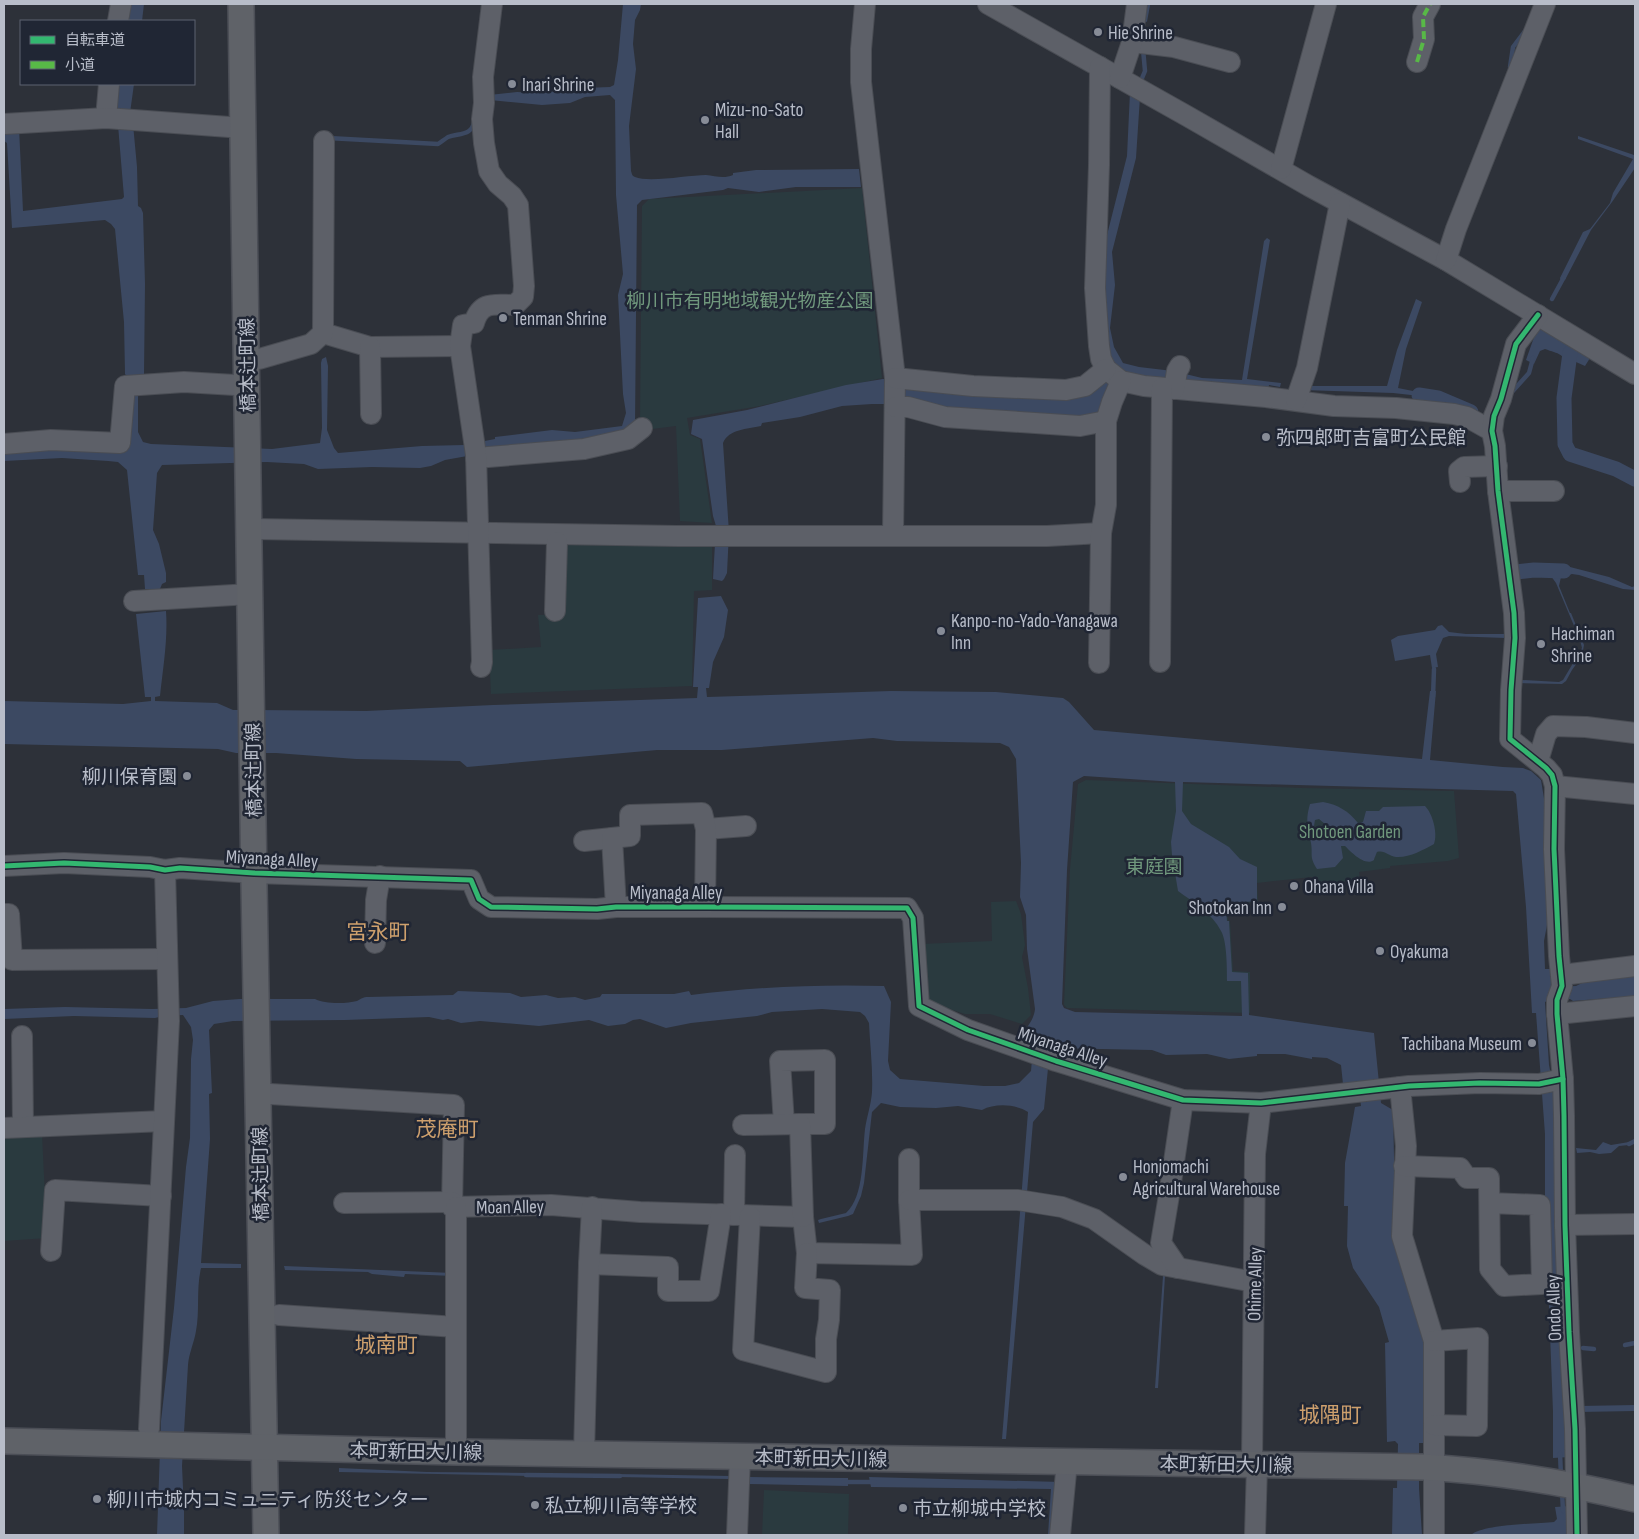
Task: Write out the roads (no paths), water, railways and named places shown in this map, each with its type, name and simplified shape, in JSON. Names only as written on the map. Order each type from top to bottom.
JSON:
[{"type":"main road","name":"橋本辻町線","points":[[241,4],[266,1535]]},
{"type":"main road","name":"本町新田大川線","points":[[4,1442],[154,1437],[188,1445],[584,1454],[740,1472],[1067,1462],[1429,1467],[1503,1473],[1577,1485],[1635,1499]]},
{"type":"street","points":[[118,20],[121,4]]},
{"type":"street","points":[[481,667],[479,518],[475,452],[460,346],[463,324],[474,323],[477,313],[482,308],[489,305],[515,305],[523,296],[518,204],[498,184],[489,171],[484,143],[482,119],[484,99],[483,77],[492,4]]},
{"type":"street","points":[[865,4],[861,48],[861,82],[895,378],[893,535]]},
{"type":"street","points":[[988,4],[1340,203],[1446,260],[1635,374]]},
{"type":"street","points":[[1133,85],[1138,42],[1137,4]]},
{"type":"street","points":[[1281,169],[1326,4]]},
{"type":"street","points":[[1417,62],[1424,39],[1423,17],[1430,4]]},
{"type":"street","points":[[1446,260],[1456,229],[1545,4]]},
{"type":"street","points":[[1138,42],[1174,47],[1230,62]]},
{"type":"street","points":[[1100,67],[1095,288],[1101,359],[1114,374],[1144,386],[1174,380],[1334,406],[1396,408],[1454,414],[1467,417],[1492,431]]},
{"type":"street","points":[[109,85],[118,119]]},
{"type":"street","points":[[4,124],[118,119],[243,128]]},
{"type":"street","points":[[259,359],[311,344],[322,333],[324,141]]},
{"type":"street","points":[[1296,400],[1307,368],[1340,203]]},
{"type":"street","points":[[1544,319],[1516,344],[1501,399],[1494,416],[1492,431],[1497,466],[1508,491],[1515,636],[1510,739],[1538,761],[1552,775],[1555,786],[1635,794]]},
{"type":"street","points":[[322,333],[370,347],[460,346]]},
{"type":"street","points":[[370,347],[371,414]]},
{"type":"street","points":[[895,378],[973,386],[1066,390],[1085,386],[1114,374]]},
{"type":"street","points":[[1099,663],[1100,533],[1106,505],[1106,422],[1112,402],[1114,374]]},
{"type":"street","points":[[1160,662],[1174,380]]},
{"type":"street","points":[[4,444],[51,440],[120,444],[126,386],[184,382],[235,385]]},
{"type":"street","points":[[895,407],[908,407],[945,417],[1080,426],[1106,422]]},
{"type":"street","points":[[475,452],[584,450],[628,439],[642,428]]},
{"type":"street","points":[[1460,482],[1459,471],[1464,467],[1497,466]]},
{"type":"street","points":[[1508,491],[1554,491]]},
{"type":"street","points":[[249,529],[722,536],[1047,536],[1100,533]]},
{"type":"street","points":[[555,611],[557,542]]},
{"type":"street","points":[[134,601],[250,594]]},
{"type":"street","points":[[1538,761],[1549,730],[1586,727],[1635,733]]},
{"type":"street","name":"Ondo Alley","points":[[1555,786],[1554,850],[1560,994],[1553,1081],[1565,1138],[1565,1225],[1577,1485],[1577,1535]]},
{"type":"street","points":[[584,841],[630,836],[630,815],[702,813],[706,829],[705,906]]},
{"type":"street","points":[[706,829],[746,826]]},
{"type":"street","points":[[612,838],[616,907]]},
{"type":"street","name":"Miyanaga Alley","points":[[4,866],[64,862],[150,867],[165,870],[180,868],[254,873],[471,880],[479,899],[491,907],[597,909],[705,906],[907,908],[913,918],[919,1006],[968,1030],[1056,1061],[1183,1100],[1261,1103],[1394,1088],[1553,1081]]},
{"type":"street","points":[[154,1437],[161,1196],[169,1021],[165,870]]},
{"type":"street","points":[[375,943],[376,900],[380,876]]},
{"type":"street","points":[[4,914],[9,914],[12,960],[167,958]]},
{"type":"street","points":[[1560,994],[1635,966]]},
{"type":"street","points":[[1560,994],[1635,1006]]},
{"type":"street","points":[[22,1036],[14,1128],[164,1121]]},
{"type":"street","points":[[1394,1088],[1406,1146],[1402,1236],[1434,1341],[1434,1425],[1429,1467],[1434,1535]]},
{"type":"street","name":"Moan Alley","points":[[270,1094],[454,1105],[454,1204],[551,1205],[640,1212],[803,1217]]},
{"type":"street","points":[[1178,1268],[1161,1243],[1183,1100]]},
{"type":"street","name":"Ohime Alley","points":[[1255,1535],[1255,1154],[1261,1103]]},
{"type":"street","points":[[735,1155],[735,1215],[743,1350],[826,1372],[826,1339],[830,1290],[805,1288],[807,1252],[792,1124],[743,1125]]},
{"type":"street","points":[[807,1252],[912,1255],[908,1200],[909,1158]]},
{"type":"street","points":[[1404,1166],[1460,1168],[1467,1178],[1489,1178],[1490,1269],[1504,1286],[1542,1284],[1540,1206],[1490,1203]]},
{"type":"street","points":[[51,1251],[55,1190],[161,1196]]},
{"type":"street","points":[[908,1200],[1018,1200],[1062,1207],[1094,1219],[1162,1265],[1254,1282]]},
{"type":"street","points":[[344,1203],[454,1204],[456,1452]]},
{"type":"street","points":[[584,1454],[588,1264],[592,1207]]},
{"type":"street","points":[[588,1264],[668,1267],[668,1291],[709,1292],[735,1215]]},
{"type":"street","points":[[1565,1225],[1635,1224]]},
{"type":"street","points":[[279,1315],[456,1327]]},
{"type":"street","points":[[1434,1341],[1478,1338],[1477,1426],[1434,1425]]},
{"type":"street","points":[[1060,1535],[1067,1462]]},
{"type":"street","points":[[738,1535],[740,1472]]},
{"type":"water","points":[[128,4],[144,4],[142,20],[126,20]]},
{"type":"water","points":[[623,4],[641,4],[635,20],[633,44],[636,69],[629,126],[631,171],[633,176],[641,179],[706,175],[723,177],[733,175],[733,173],[756,170],[859,169],[861,187],[796,187],[759,192],[728,188],[642,200],[637,205],[635,427],[622,437],[484,453],[445,460],[420,468],[318,469],[304,464],[267,462],[162,465],[157,473],[153,530],[159,544],[166,573],[166,582],[162,584],[160,589],[145,589],[144,575],[138,575],[127,470],[118,462],[62,458],[4,461],[4,451],[64,448],[109,450],[131,382],[125,374],[124,322],[115,229],[105,220],[12,228],[7,143],[4,141],[4,129],[19,128],[23,211],[122,199],[124,197],[116,112],[119,85],[134,85],[130,113],[133,124],[137,167],[138,206],[143,213],[145,284],[144,374],[138,387],[138,432],[143,442],[151,444],[272,449],[320,443],[322,428],[321,363],[322,359],[326,357],[328,366],[327,430],[338,453],[422,446],[464,445],[495,439],[495,437],[552,430],[575,432],[622,426],[626,413],[623,394],[618,295],[623,274],[616,195],[615,100],[610,95],[585,97],[570,103],[542,105],[490,100],[489,95],[610,87],[614,85]]},
{"type":"water","points":[[1130,92],[1140,97],[1136,158],[1112,252],[1115,285],[1110,328],[1114,347],[1123,363],[1202,378],[1242,380],[1264,241],[1267,238],[1270,240],[1247,379],[1281,383],[1280,387],[1269,385],[1268,391],[1139,380],[1113,366],[1106,348],[1102,314],[1105,243],[1127,156]]},
{"type":"water","points":[[1578,136],[1635,154],[1635,168],[1591,230],[1565,280],[1561,281],[1560,278],[1583,232],[1590,229],[1610,203],[1613,193],[1633,159],[1578,139]]},
{"type":"water","points":[[1416,299],[1422,302],[1406,349],[1398,388],[1438,396],[1438,398],[1393,393],[1303,390],[1304,386],[1387,386],[1397,350]]},
{"type":"water","points":[[1539,323],[1590,358],[1585,366],[1576,362],[1572,364],[1569,372],[1565,370],[1565,360],[1561,355],[1545,349],[1540,351],[1534,364],[1526,360]]},
{"type":"water","points":[[1113,378],[1096,419],[912,404],[872,404],[842,406],[800,417],[762,423],[761,426],[734,432],[723,443],[729,532],[727,573],[722,581],[713,579],[716,526],[702,439],[691,434],[693,420],[747,410],[846,385],[883,379],[981,390]]},
{"type":"water","points":[[1570,567],[1609,577],[1632,587],[1635,586],[1635,590],[1623,589],[1579,575],[1572,574],[1561,577],[1559,586],[1584,645],[1582,656],[1566,681],[1562,684],[1516,683],[1516,572],[1520,575],[1518,576],[1522,680],[1559,682],[1563,680],[1582,648],[1556,583],[1548,572],[1544,571],[1544,568]]},
{"type":"water","points":[[721,596],[728,610],[724,637],[713,662],[709,688],[706,688],[707,697],[891,691],[996,692],[1063,698],[1069,702],[1094,730],[1422,759],[1430,691],[1436,691],[1430,760],[1523,768],[1531,771],[1541,780],[1547,817],[1545,969],[1550,969],[1552,987],[1576,986],[1586,981],[1635,975],[1635,996],[1545,1002],[1549,1065],[1554,1091],[1570,1457],[1553,1458],[1545,1203],[1545,1134],[1536,1013],[1532,1013],[1526,907],[1516,794],[1513,791],[1183,782],[1182,811],[1191,824],[1229,847],[1240,859],[1257,867],[1257,901],[1233,903],[1226,907],[1227,921],[1229,921],[1232,972],[1248,973],[1249,1015],[1374,1033],[1381,1103],[1393,1110],[1396,1251],[1424,1339],[1426,1443],[1419,1443],[1422,1535],[1392,1535],[1393,1488],[1397,1488],[1398,1444],[1395,1441],[1387,1442],[1385,1343],[1389,1342],[1379,1307],[1353,1268],[1347,1246],[1348,1206],[1344,1206],[1345,1163],[1355,1107],[1361,1106],[1358,1082],[1343,1084],[1341,1065],[1327,1058],[1312,1057],[1312,1059],[1285,1054],[1257,1054],[1257,1056],[1229,1059],[1207,1054],[1166,1055],[1152,1050],[1050,1048],[1044,1109],[1033,1122],[1006,1439],[1002,1439],[1028,1112],[1018,1107],[1005,1105],[993,1106],[982,1110],[958,1106],[936,1108],[900,1107],[881,1103],[872,1112],[864,1183],[861,1196],[853,1214],[819,1223],[818,1220],[846,1213],[857,1196],[862,1174],[865,1129],[872,1092],[869,1023],[865,1016],[860,1012],[822,1009],[772,1012],[757,1016],[691,1023],[666,1028],[640,1019],[625,1024],[608,1026],[589,1020],[539,1026],[480,1021],[461,1023],[448,1019],[443,1020],[429,1017],[233,1021],[214,1024],[209,1030],[212,1093],[209,1094],[210,1139],[201,1263],[241,1264],[241,1268],[201,1268],[197,1323],[188,1365],[182,1466],[184,1535],[157,1535],[161,1421],[190,1138],[193,1040],[191,1027],[183,1015],[155,1018],[74,1016],[4,1019],[4,1009],[65,1007],[186,1008],[213,1001],[240,999],[315,999],[329,1003],[341,1003],[357,1001],[366,997],[453,995],[458,991],[510,993],[521,997],[546,995],[558,998],[575,997],[585,1000],[600,997],[602,994],[674,994],[689,991],[691,995],[788,987],[884,986],[891,1002],[888,1061],[890,1070],[900,1079],[984,1086],[1005,1086],[1019,1083],[1031,1071],[1033,1048],[1024,1045],[1024,1038],[1035,1009],[1027,949],[1026,915],[1020,897],[1021,863],[1016,759],[1009,747],[1000,743],[897,741],[873,738],[722,750],[657,750],[467,767],[460,761],[356,759],[276,753],[236,753],[218,749],[4,744],[4,701],[123,704],[151,701],[151,697],[145,697],[136,614],[166,611],[166,643],[160,696],[155,697],[155,701],[217,703],[233,710],[366,711],[697,698],[698,687],[693,687],[698,598]],"holes":[[[1084,776],[1175,782],[1176,811],[1171,842],[1178,891],[1207,913],[1221,931],[1226,948],[1227,981],[1241,981],[1242,1016],[1075,1012],[1064,1008],[1062,1004],[1067,870],[1073,782]]]},
{"type":"water","points":[[1442,625],[1449,632],[1506,634],[1506,638],[1449,636],[1443,638],[1436,654],[1438,667],[1432,668],[1430,655],[1395,661],[1391,640],[1398,636],[1435,630],[1438,626]]},
{"type":"water","points":[[1323,802],[1334,805],[1351,815],[1358,823],[1363,822],[1366,811],[1379,811],[1383,807],[1425,806],[1434,824],[1434,844],[1416,853],[1401,857],[1377,852],[1374,860],[1370,862],[1362,860],[1345,846],[1341,846],[1343,858],[1335,867],[1317,869],[1312,858],[1308,824],[1310,804]],"holes":[[[1319,819],[1330,831],[1329,839],[1321,840],[1319,832],[1314,826],[1315,820]]]},
{"type":"water","points":[[1603,1142],[1611,1145],[1629,1142],[1629,1145],[1619,1146],[1611,1153],[1577,1153],[1576,1148],[1596,1150]]},
{"type":"water","points":[[284,1266],[453,1273],[453,1276],[405,1274],[404,1277],[368,1272],[285,1270]]},
{"type":"water","points":[[1163,1276],[1165,1276],[1158,1388],[1155,1388]]},
{"type":"water","points":[[1635,1405],[1635,1411],[1579,1412],[1579,1406]]},
{"type":"water","points":[[339,1468],[427,1472],[529,1473],[530,1476],[339,1472]]},
{"type":"water","points":[[615,1474],[732,1476],[730,1479],[615,1477]]},
{"type":"water","points":[[749,1477],[848,1478],[848,1486],[748,1484]]},
{"type":"water","points":[[869,1477],[1061,1482],[1056,1535],[1048,1535],[1051,1489],[871,1487]]},
{"type":"water","points":[[1570,1506],[1573,1535],[1471,1535],[1477,1531],[1498,1527],[1554,1522],[1557,1519],[1555,1507]]},
{"type":"waterway","points":[[1145,20],[1148,4]]},
{"type":"waterway","points":[[1510,67],[1513,47],[1525,31]]},
{"type":"waterway","points":[[1140,83],[1145,71],[1143,49]]},
{"type":"waterway","points":[[328,138],[438,144],[448,137],[468,132],[474,122]]},
{"type":"waterway","points":[[1552,299],[1564,277]]},
{"type":"waterway","points":[[1570,353],[1564,398],[1565,444],[1570,454],[1616,469],[1635,479]]},
{"type":"waterway","points":[[1511,393],[1529,373],[1533,358]]},
{"type":"waterway","points":[[1419,395],[1438,398],[1471,412]]},
{"type":"waterway","points":[[1516,572],[1534,570],[1564,571]]},
{"type":"waterway","points":[[1433,697],[1434,669]]},
{"type":"waterway","points":[[1629,1144],[1635,1141]]},
{"type":"waterway","points":[[1625,1345],[1635,1343]]},
{"type":"waterway","points":[[1583,1348],[1594,1349]]},
{"type":"waterway","points":[[1560,1453],[1561,1476]]},
{"type":"waterway","points":[[526,1475],[620,1476]]},
{"type":"waterway","points":[[843,1482],[875,1482]]},
{"type":"waterway","points":[[1562,1491],[1563,1511]]},
{"type":"place","name":"Hie Shrine","points":[[1098,32]]},
{"type":"place","name":"Inari Shrine","points":[[512,84]]},
{"type":"place","name":"Mizu-no-Sato Hall","points":[[705,120]]},
{"type":"place","name":"Tenman Shrine","points":[[503,318]]},
{"type":"place","name":"弥四郎町吉富町公民館","points":[[1266,437]]},
{"type":"place","name":"Kanpo-no-Yado-Yanagawa Inn","points":[[941,631]]},
{"type":"place","name":"Hachiman Shrine","points":[[1541,644]]},
{"type":"place","name":"柳川保育園","points":[[187,776]]},
{"type":"place","name":"Ohana Villa","points":[[1294,886]]},
{"type":"place","name":"Shotokan Inn","points":[[1282,907]]},
{"type":"place","name":"Oyakuma","points":[[1380,951]]},
{"type":"place","name":"Tachibana Museum","points":[[1532,1043]]},
{"type":"place","name":"Honjomachi Agricultural Warehouse","points":[[1123,1177]]},
{"type":"place","name":"柳川市城内コミュニティ防災センター","points":[[97,1499]]},
{"type":"place","name":"私立柳川高等学校","points":[[535,1505]]},
{"type":"place","name":"市立柳城中学校","points":[[903,1508]]},
{"type":"district","name":"宮永町","points":[[378,932]]},
{"type":"district","name":"茂庵町","points":[[447,1129]]},
{"type":"district","name":"城南町","points":[[386,1345]]},
{"type":"district","name":"城隅町","points":[[1330,1415]]},
{"type":"park label","name":"柳川市有明地域観光物産公園","points":[[750,300]]},
{"type":"park label","name":"Shotoen Garden","points":[[1350,831]]},
{"type":"park label","name":"東庭園","points":[[1154,866]]}]
